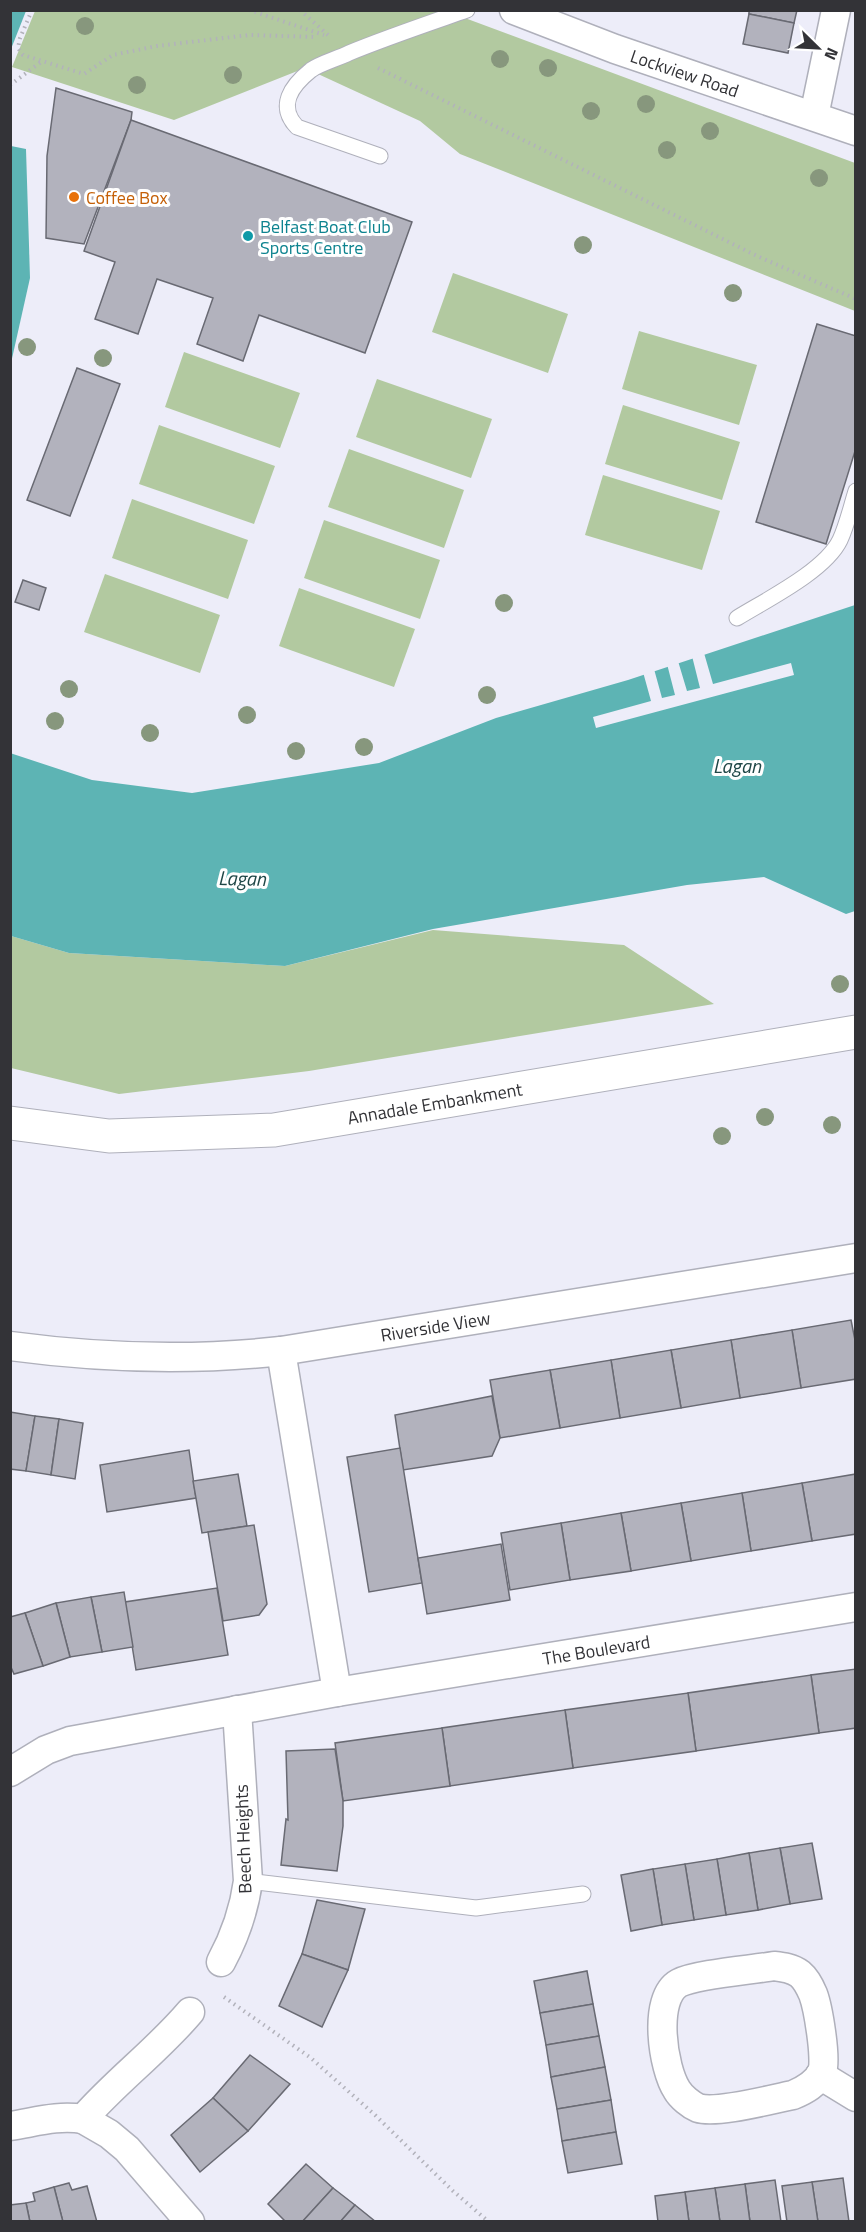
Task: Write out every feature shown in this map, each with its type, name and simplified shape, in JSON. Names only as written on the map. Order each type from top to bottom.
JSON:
[{"type":"street","name":"Lockview Road","points":[[514,10],[626,52],[855,131]]},
{"type":"street","points":[[813,116],[836,10]]},
{"type":"street","name":"Annadale Embankment","points":[[10,1123],[109,1136],[274,1130],[855,1032]]},
{"type":"street","name":"Riverside View","points":[[10,1346],[48,1351],[159,1358],[244,1355],[281,1351],[855,1258]]},
{"type":"street","points":[[10,1772],[46,1750],[70,1741],[337,1692],[281,1351]]},
{"type":"street","name":"The Boulevard","points":[[337,1692],[855,1607]]},
{"type":"street","name":"Beech Heights","points":[[221,1962],[236,1934],[245,1906],[248,1881],[237,1710]]},
{"type":"street","points":[[774,1966],[788,1968],[809,1984],[814,1995],[824,2058],[820,2075],[816,2082],[793,2095],[713,2110],[698,2108],[677,2091],[671,2078],[662,2020],[663,2004],[669,1992],[678,1984],[693,1979],[774,1966]]},
{"type":"street","points":[[83,2119],[103,2096],[166,2039],[190,2012]]},
{"type":"street","points":[[820,2075],[855,2097]]},
{"type":"street","points":[[10,2126],[67,2116],[83,2119],[109,2134],[127,2150],[190,2222]]},
{"type":"lane","points":[[380,156],[297,127],[288,118],[287,102],[296,84],[313,69],[396,33],[467,10]]},
{"type":"lane","points":[[737,618],[802,578],[832,552],[840,540],[855,491]]},
{"type":"lane","points":[[248,1881],[476,1908],[583,1894]]},
{"type":"path","points":[[32,10],[20,38],[18,48],[23,55],[84,74],[113,55],[157,46],[249,35],[330,37]]},
{"type":"path","points":[[249,10],[330,37]]},
{"type":"path","points":[[300,10],[330,37]]},
{"type":"path","points":[[348,54],[757,256],[855,299]]},
{"type":"path","points":[[10,85],[42,61]]},
{"type":"path","points":[[224,1997],[311,2058],[489,2222]]},
{"type":"shaded area","points":[[35,11],[446,11],[855,163],[855,311],[460,154],[420,121],[305,68],[174,120],[12,67]]},
{"type":"shaded area","points":[[453,273],[568,314],[548,373],[432,332]]},
{"type":"shaded area","points":[[639,331],[757,365],[739,425],[622,389]]},
{"type":"shaded area","points":[[184,352],[300,393],[280,448],[165,407]]},
{"type":"shaded area","points":[[377,379],[492,419],[471,478],[356,437]]},
{"type":"shaded area","points":[[623,405],[740,442],[722,500],[605,464]]},
{"type":"shaded area","points":[[159,425],[275,466],[254,524],[139,484]]},
{"type":"shaded area","points":[[349,449],[464,490],[444,548],[328,507]]},
{"type":"shaded area","points":[[603,475],[720,511],[702,570],[585,535]]},
{"type":"shaded area","points":[[132,499],[248,540],[228,599],[112,558]]},
{"type":"shaded area","points":[[324,520],[440,560],[420,619],[304,578]]},
{"type":"shaded area","points":[[105,574],[220,615],[200,673],[84,632]]},
{"type":"shaded area","points":[[299,588],[415,629],[394,687],[279,646]]},
{"type":"shaded area","points":[[433,930],[624,945],[714,1004],[309,1071],[119,1094],[11,1068],[11,936],[69,953],[285,966]]},
{"type":"water","points":[[10,11],[26,11],[11,49]]},
{"type":"water","points":[[11,146],[26,149],[30,278],[11,363]]},
{"type":"water","name":"Lagan","points":[[855,605],[855,911],[846,914],[764,877],[687,885],[433,929],[285,966],[69,953],[11,936],[10,753],[92,780],[192,793],[379,763],[496,718],[628,680]]},
{"type":"pier","points":[[704,653],[713,684],[791,663],[794,675],[596,728],[593,717],[651,701],[643,672],[654,669],[662,698],[675,695],[667,664],[678,661],[687,691],[700,688],[692,656]]},
{"type":"building","points":[[749,10],[797,10],[794,23],[749,14]]},
{"type":"building","points":[[749,14],[794,23],[788,53],[743,44]]},
{"type":"building","name":"Coffee Box","points":[[56,88],[132,112],[84,244],[46,238],[47,156]]},
{"type":"building","name":"Belfast Boat Club Sports Centre","points":[[131,120],[412,222],[365,353],[259,315],[243,361],[197,344],[213,298],[157,279],[138,334],[95,319],[115,262],[84,251]]},
{"type":"building","points":[[817,324],[856,336],[856,448],[826,544],[756,522]]},
{"type":"building","points":[[77,368],[120,384],[70,516],[27,500]]},
{"type":"building","points":[[23,580],[46,588],[39,610],[15,602]]},
{"type":"building","points":[[851,1320],[856,1345],[856,1379],[801,1388],[792,1330]]},
{"type":"building","points":[[792,1330],[801,1388],[740,1398],[731,1340]]},
{"type":"building","points":[[731,1340],[740,1398],[681,1408],[671,1350]]},
{"type":"building","points":[[671,1350],[681,1408],[620,1418],[611,1360]]},
{"type":"building","points":[[611,1360],[620,1418],[560,1428],[550,1370]]},
{"type":"building","points":[[550,1370],[560,1428],[500,1438],[490,1380]]},
{"type":"building","points":[[492,1396],[500,1438],[492,1456],[403,1470],[395,1415]]},
{"type":"building","points":[[10,1412],[35,1416],[26,1471],[10,1469]]},
{"type":"building","points":[[35,1416],[59,1419],[51,1475],[26,1471]]},
{"type":"building","points":[[59,1419],[83,1423],[75,1479],[51,1475]]},
{"type":"building","points":[[400,1448],[422,1583],[369,1592],[347,1457]]},
{"type":"building","points":[[189,1450],[196,1498],[107,1512],[100,1465]]},
{"type":"building","points":[[238,1474],[247,1526],[202,1533],[193,1481]]},
{"type":"building","points":[[856,1474],[856,1534],[812,1541],[802,1483]]},
{"type":"building","points":[[802,1483],[812,1541],[751,1551],[742,1493]]},
{"type":"building","points":[[742,1493],[751,1551],[691,1561],[681,1503]]},
{"type":"building","points":[[681,1503],[691,1561],[631,1571],[621,1513]]},
{"type":"building","points":[[621,1513],[631,1571],[570,1580],[561,1523]]},
{"type":"building","points":[[561,1523],[570,1580],[510,1590],[501,1533]]},
{"type":"building","points":[[254,1525],[267,1604],[259,1615],[223,1621],[208,1532]]},
{"type":"building","points":[[501,1544],[510,1600],[427,1614],[418,1558]]},
{"type":"building","points":[[217,1588],[228,1655],[136,1670],[125,1602]]},
{"type":"building","points":[[124,1592],[133,1647],[102,1652],[91,1597]]},
{"type":"building","points":[[91,1597],[102,1652],[70,1657],[56,1603]]},
{"type":"building","points":[[56,1603],[70,1657],[43,1666],[25,1613]]},
{"type":"building","points":[[25,1613],[43,1666],[14,1674],[10,1665],[10,1617]]},
{"type":"building","points":[[856,1669],[856,1728],[819,1733],[811,1675]]},
{"type":"building","points":[[811,1675],[819,1733],[696,1751],[688,1693]]},
{"type":"building","points":[[688,1693],[696,1751],[573,1768],[565,1710]]},
{"type":"building","points":[[565,1710],[573,1768],[450,1786],[442,1728]]},
{"type":"building","points":[[442,1728],[450,1786],[343,1801],[335,1743]]},
{"type":"building","points":[[335,1749],[343,1801],[343,1826],[337,1871],[281,1865],[286,1819],[288,1820],[286,1751]]},
{"type":"building","points":[[812,1843],[822,1899],[790,1904],[780,1848]]},
{"type":"building","points":[[780,1848],[790,1904],[758,1910],[749,1853]]},
{"type":"building","points":[[749,1853],[758,1910],[726,1915],[717,1859]]},
{"type":"building","points":[[717,1859],[726,1915],[694,1920],[685,1864]]},
{"type":"building","points":[[685,1864],[694,1920],[662,1925],[653,1869]]},
{"type":"building","points":[[653,1869],[662,1925],[631,1931],[621,1875]]},
{"type":"building","points":[[317,1900],[365,1909],[348,1970],[302,1954]]},
{"type":"building","points":[[302,1954],[348,1970],[322,2027],[279,2006]]},
{"type":"building","points":[[587,1971],[593,2004],[540,2013],[534,1981]]},
{"type":"building","points":[[593,2004],[599,2036],[546,2045],[540,2013]]},
{"type":"building","points":[[599,2036],[605,2067],[551,2077],[546,2045]]},
{"type":"building","points":[[250,2055],[290,2084],[248,2131],[213,2098]]},
{"type":"building","points":[[605,2067],[611,2100],[557,2109],[551,2077]]},
{"type":"building","points":[[213,2098],[248,2131],[200,2172],[171,2135]]},
{"type":"building","points":[[611,2100],[616,2132],[562,2141],[557,2109]]},
{"type":"building","points":[[616,2132],[622,2164],[568,2173],[562,2141]]},
{"type":"building","points":[[306,2164],[333,2188],[302,2222],[286,2222],[268,2204]]},
{"type":"building","points":[[843,2178],[849,2222],[818,2222],[812,2182]]},
{"type":"building","points":[[775,2180],[781,2222],[750,2222],[745,2184]]},
{"type":"building","points":[[812,2182],[818,2222],[787,2222],[782,2186]]},
{"type":"building","points":[[69,2183],[72,2190],[87,2186],[97,2222],[63,2222],[54,2187]]},
{"type":"building","points":[[745,2184],[750,2222],[720,2222],[715,2188]]},
{"type":"building","points":[[54,2187],[63,2222],[30,2222],[26,2203],[35,2201],[33,2193]]},
{"type":"building","points":[[333,2188],[355,2205],[340,2222],[302,2222]]},
{"type":"building","points":[[715,2188],[720,2222],[689,2222],[685,2192]]},
{"type":"building","points":[[685,2192],[689,2222],[658,2222],[655,2196]]},
{"type":"building","points":[[26,2203],[30,2222],[10,2222],[10,2205]]},
{"type":"building","points":[[355,2205],[376,2222],[340,2222]]},
{"type":"place","name":"Coffee Box","points":[[74,197]]},
{"type":"place","name":"Belfast Boat Club Sports Centre","points":[[248,236]]}]
